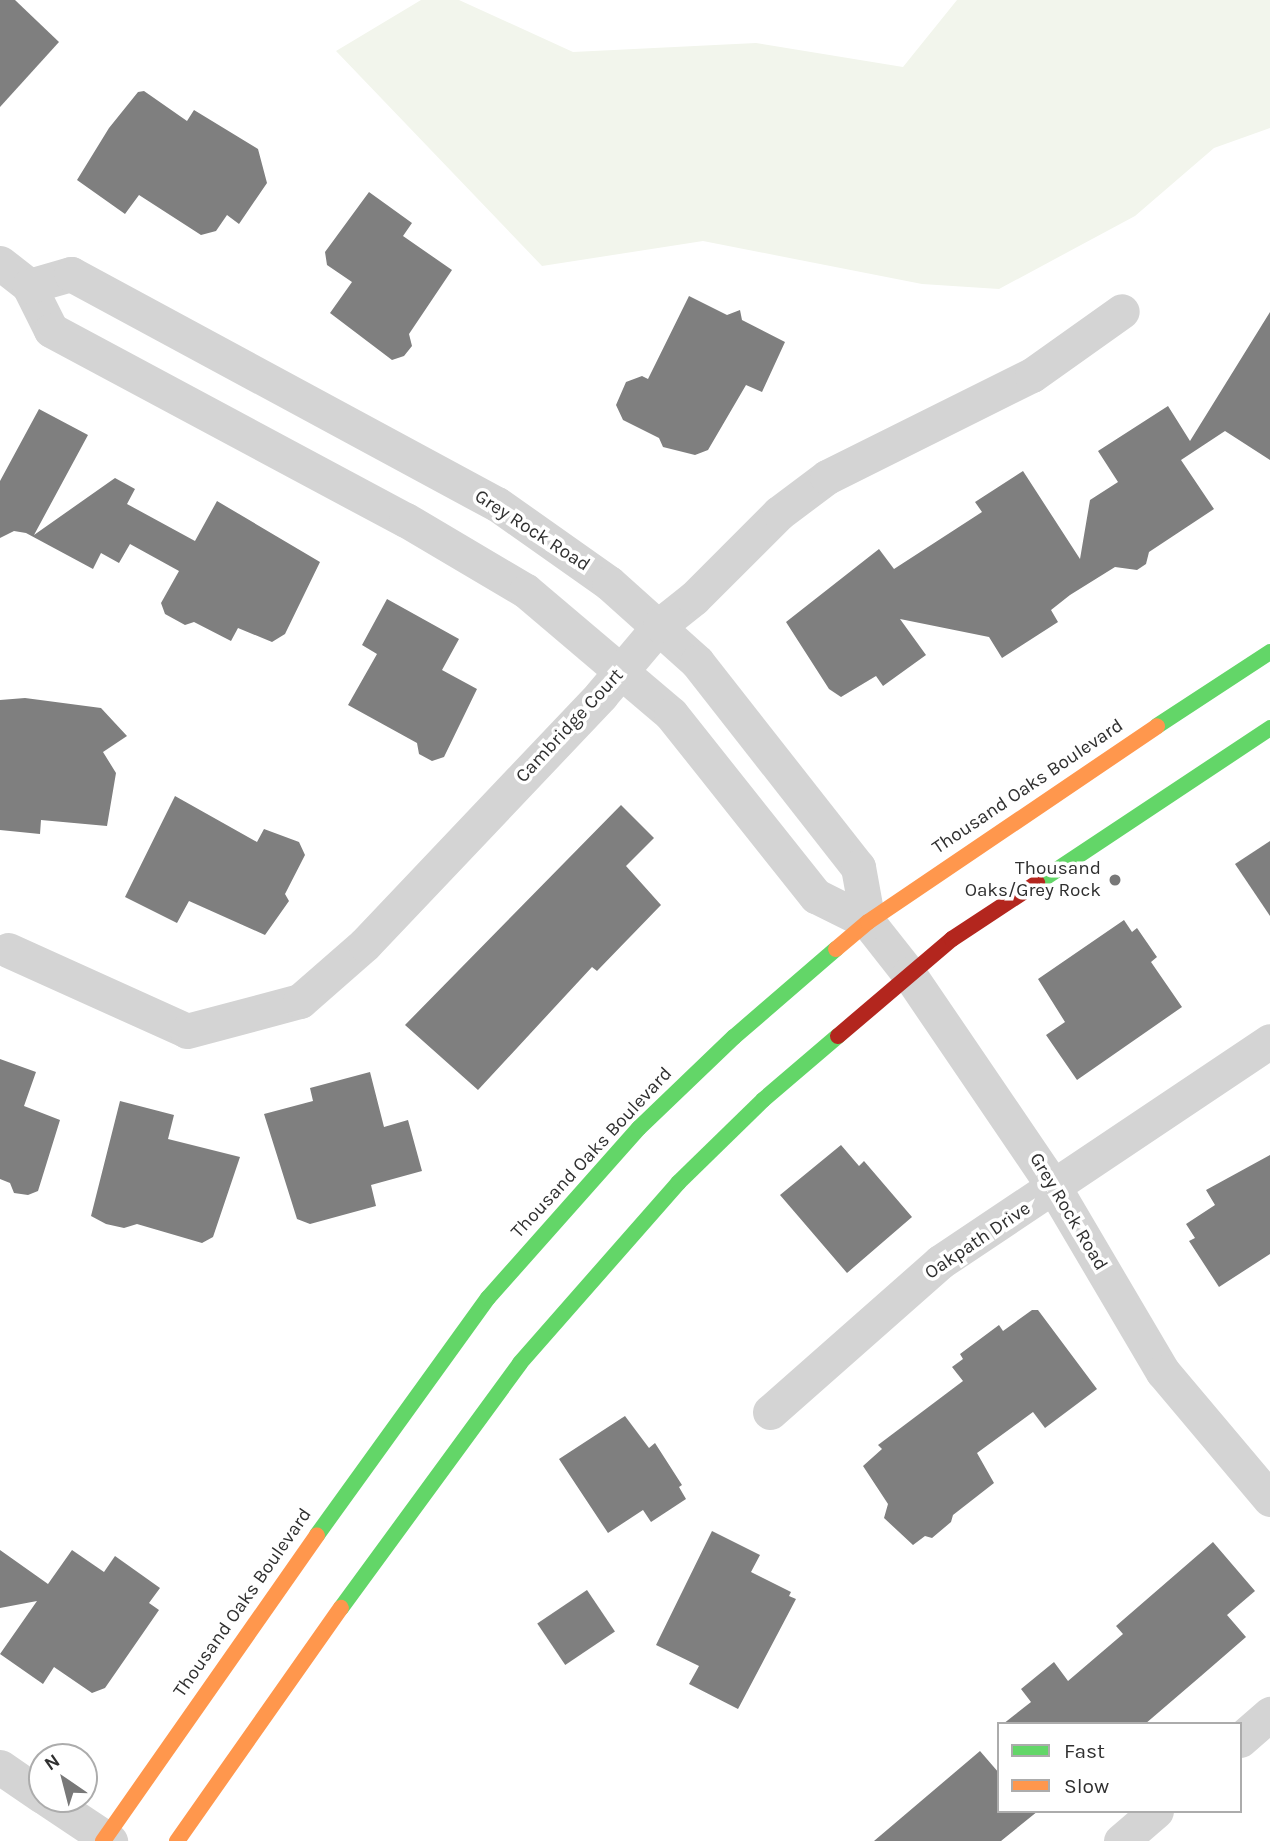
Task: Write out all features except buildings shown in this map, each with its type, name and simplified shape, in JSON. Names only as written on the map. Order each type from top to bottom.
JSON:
[{"type":"main road","name":"Thousand Oaks Boulevard","points":[[106,1840],[394,1424],[488,1298],[639,1128],[734,1037],[868,922],[1062,787],[1270,652]]},
{"type":"main road","points":[[177,1841],[449,1455],[537,1342],[688,1174],[763,1100],[909,974],[1068,859],[1270,728]]},
{"type":"street","name":"Grey Rock Road","points":[[0,263],[29,286],[51,330],[406,520],[526,591],[671,714],[816,896],[868,922],[909,974],[1055,1189],[1163,1372],[1270,1499]]},
{"type":"street","name":"Grey Rock Road","points":[[29,286],[71,274],[198,342],[497,504],[660,625],[697,663],[858,867],[868,922]]},
{"type":"street","name":"Cambridge Court","points":[[8,950],[187,1031],[300,1001],[365,944],[622,670],[660,625],[694,598],[779,513],[827,477],[1032,375],[1122,311]]},
{"type":"street","name":"Oakpath Drive","points":[[770,1412],[940,1262],[1055,1189],[1270,1041]]},
{"type":"street","points":[[1242,1738],[1270,1714]]},
{"type":"street","points":[[0,1767],[28,1786]]},
{"type":"street","points":[[67,1813],[106,1840]]},
{"type":"street","points":[[1121,1841],[1154,1813]]},
{"type":"shaded area","points":[[421,0],[459,0],[573,52],[756,43],[903,67],[957,0],[1270,0],[1270,128],[1214,148],[1135,216],[999,289],[922,284],[703,241],[542,266],[336,51]]},
{"type":"traffic: fast","points":[[1157,726],[1270,652]]},
{"type":"traffic: fast","points":[[1037,883],[1270,728]]},
{"type":"traffic: fast","points":[[317,1535],[488,1298],[639,1128],[734,1037],[836,949]]},
{"type":"traffic: fast","points":[[341,1608],[520,1363],[678,1183],[763,1100],[838,1036]]},
{"type":"traffic: slow","points":[[836,949],[868,922],[1157,726]]},
{"type":"traffic: slow","points":[[103,1841],[317,1535]]},
{"type":"traffic: slow","points":[[177,1841],[341,1608]]},
{"type":"traffic: jam","points":[[838,1036],[952,939],[1037,883]]},
{"type":"place","name":"Thousand Oaks/Grey Rock","points":[[1115,880]]}]
